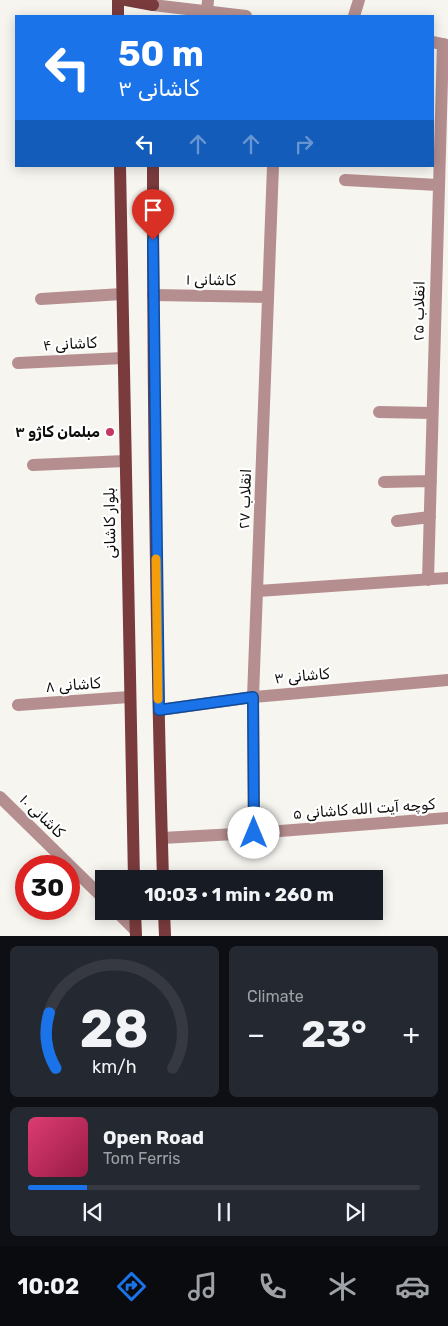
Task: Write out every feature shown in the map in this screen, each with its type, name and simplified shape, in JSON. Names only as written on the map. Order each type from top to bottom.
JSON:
[{"type":"main road","points":[[118,0],[118,15]]},
{"type":"main road","points":[[126,0],[153,7]]},
{"type":"main road","name":"بلوار کاشانی","points":[[120,167],[134,870]]},
{"type":"main road","points":[[153,167],[153,295],[163,870]]},
{"type":"main road","points":[[135,920],[135,933]]},
{"type":"main road","points":[[164,920],[164,936]]},
{"type":"street","points":[[354,15],[360,0]]},
{"type":"street","points":[[153,7],[208,6],[242,15]]},
{"type":"street","name":"انقلاب ۲۵","points":[[428,580],[441,43]]},
{"type":"street","name":"انقلاب ۲۷","points":[[254,833],[253,697],[273,167]]},
{"type":"street","points":[[344,180],[438,185]]},
{"type":"street","points":[[41,300],[122,294]]},
{"type":"street","name":"۱ کاشانی","points":[[153,295],[268,297]]},
{"type":"street","name":"۴ کاشانی","points":[[18,363],[123,358]]},
{"type":"street","points":[[380,412],[432,413]]},
{"type":"street","points":[[33,465],[125,461]]},
{"type":"street","points":[[384,482],[431,481]]},
{"type":"street","points":[[397,521],[430,517]]},
{"type":"street","points":[[258,591],[448,578]]},
{"type":"street","name":"۳ کاشانی","points":[[159,710],[253,697],[448,680]]},
{"type":"street","name":"۸ کاشانی","points":[[18,705],[129,697]]},
{"type":"street","name":"۱۰ کاشانی","points":[[0,797],[95,890]]},
{"type":"street","name":"کوچه آیت الله کاشانی ۵","points":[[162,838],[448,818]]},
{"type":"street","points":[[124,920],[135,933]]},
{"type":"slow traffic","points":[[156,559],[158,699]]},
{"type":"place","name":"مبلمان کاژو ۳","points":[[110,432]]},
{"type":"route","points":[[153,240],[159,710],[253,697],[254,833]]}]
